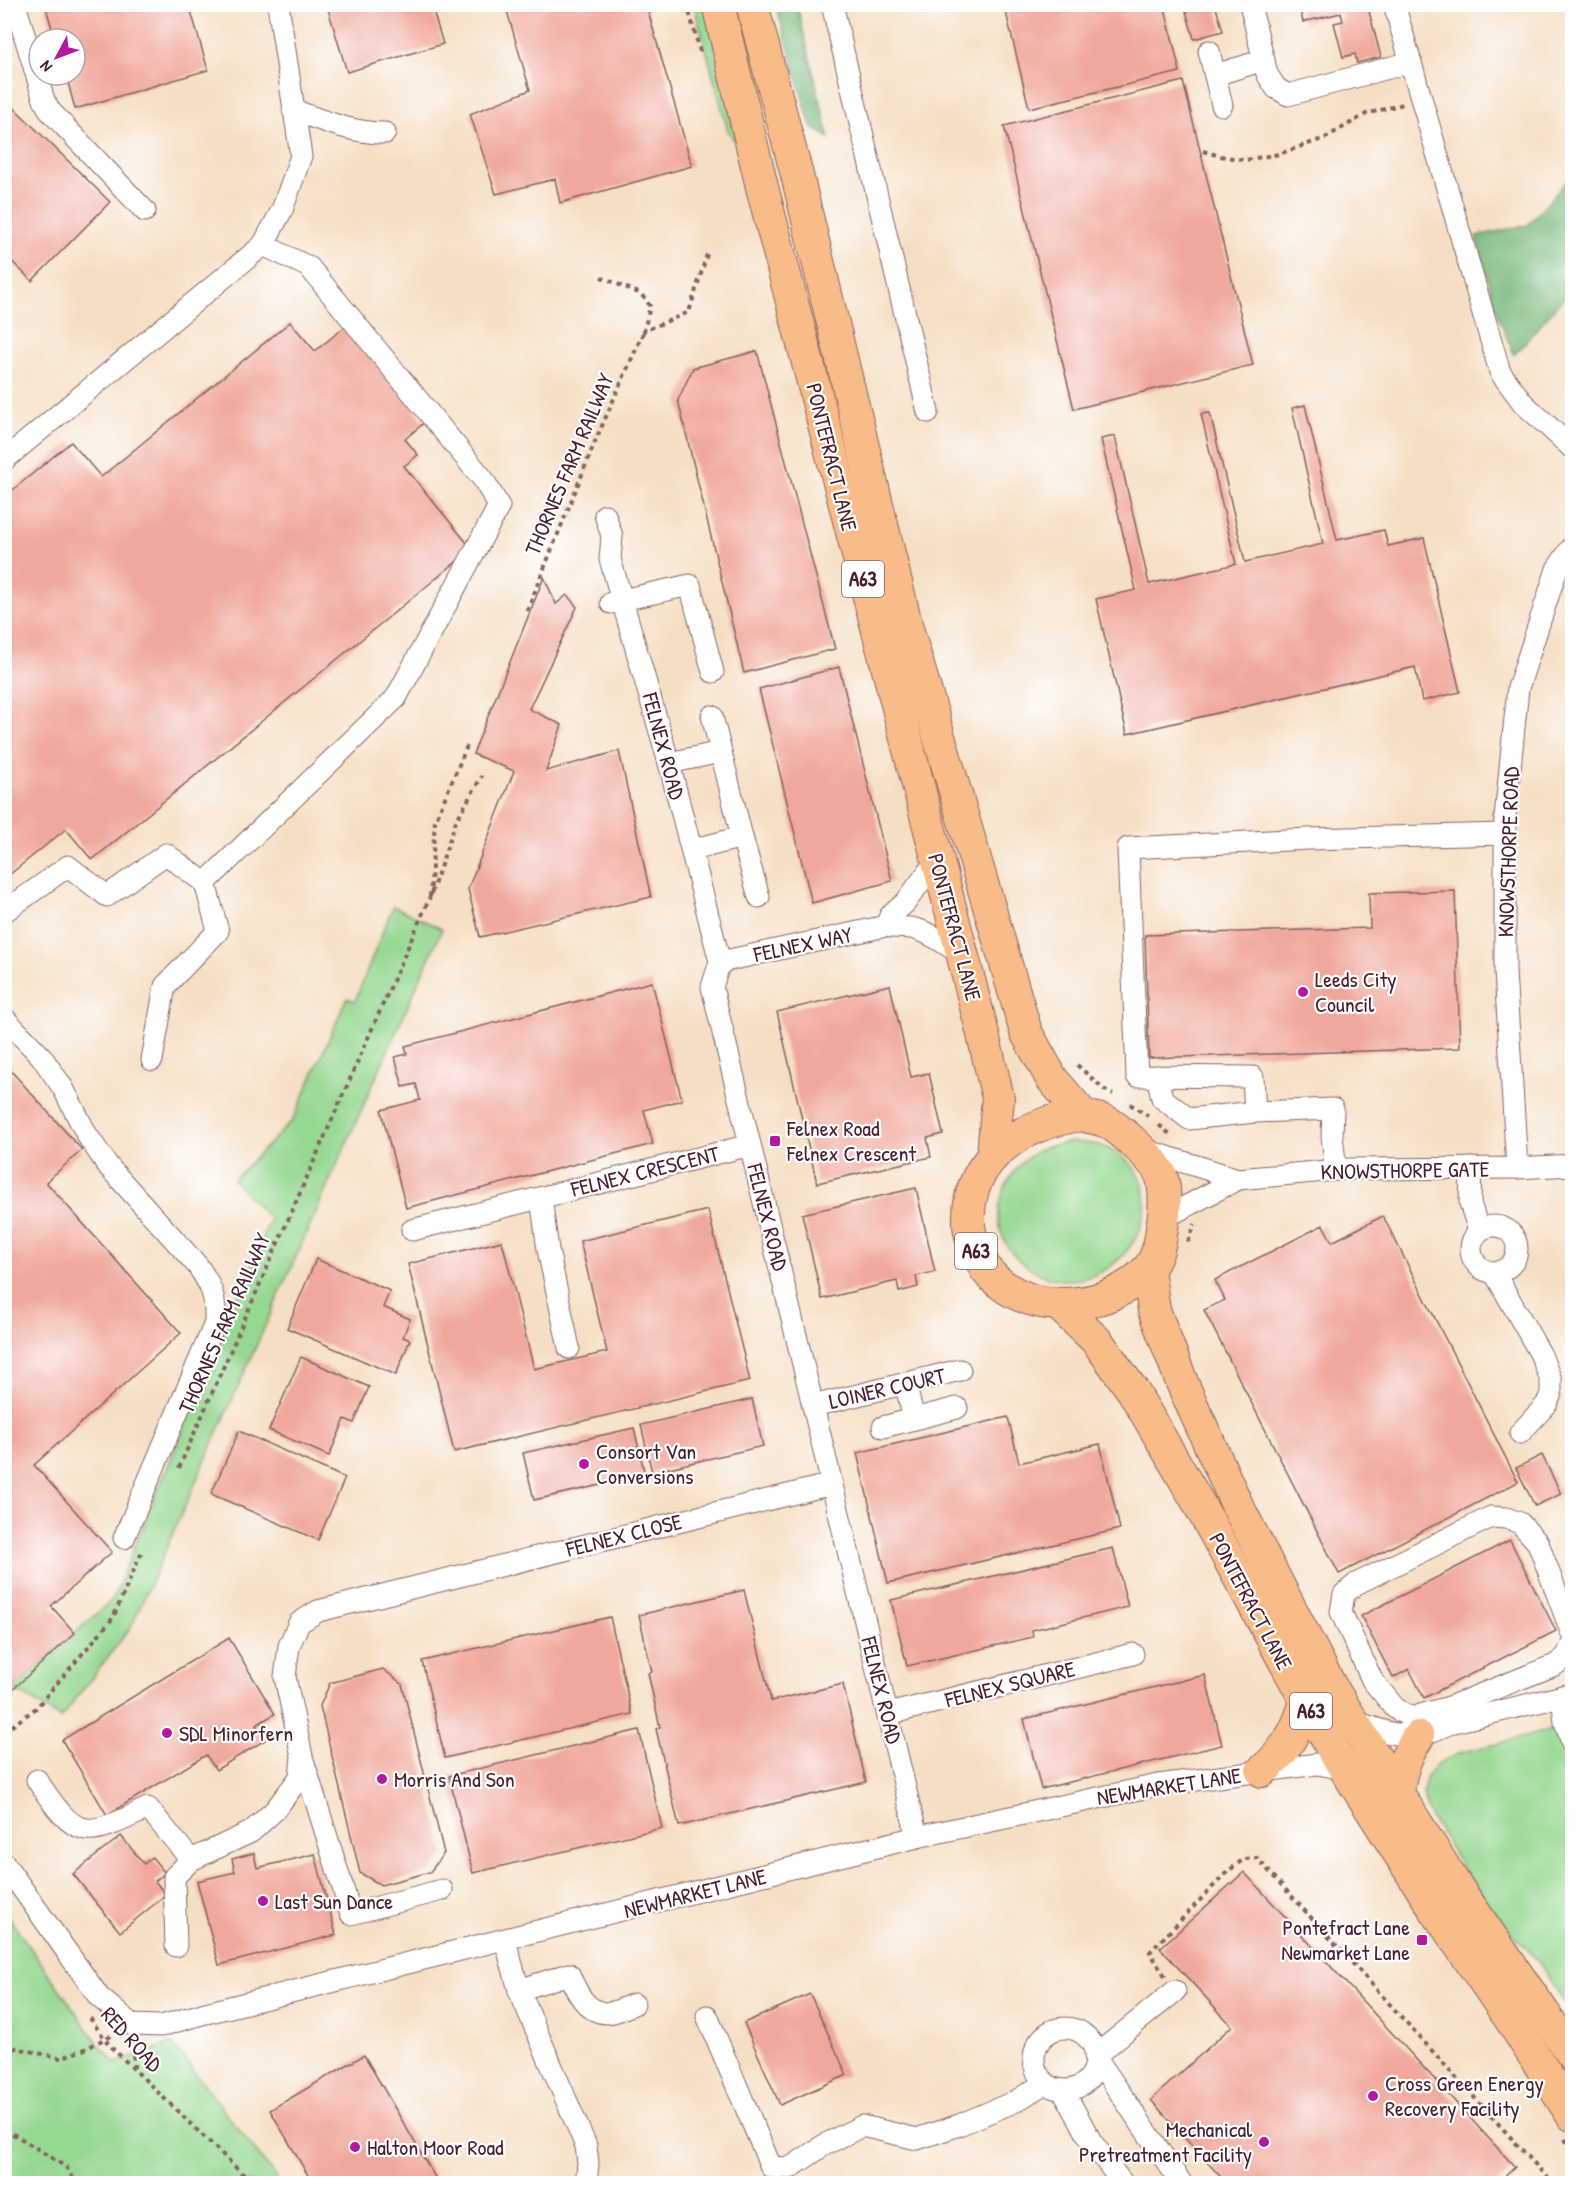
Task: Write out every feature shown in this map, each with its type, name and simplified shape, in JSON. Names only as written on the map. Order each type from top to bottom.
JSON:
[{"type":"highway","name":"PONTEFRACT LANE","points":[[718,4],[762,187],[998,1098],[993,1154]]},
{"type":"highway","name":"PONTEFRACT LANE","points":[[752,4],[796,170],[907,628],[1026,1032],[1052,1079],[1083,1115]]},
{"type":"highway","name":"A63","points":[[1083,1115],[1108,1123],[1142,1149],[1162,1176],[1164,1218],[1160,1244],[1148,1269],[1123,1288],[1088,1302],[1059,1305],[1036,1301],[1012,1293],[988,1274],[974,1247],[969,1222],[972,1196],[979,1173],[993,1154],[1014,1138],[1036,1126],[1058,1118],[1083,1115]]},
{"type":"highway","name":"PONTEFRACT LANE","points":[[1148,1269],[1154,1310],[1183,1385],[1237,1505],[1330,1685],[1454,1883],[1572,2054]]},
{"type":"highway","name":"PONTEFRACT LANE","points":[[1059,1305],[1097,1341],[1133,1391],[1199,1504],[1351,1779],[1572,2115]]},
{"type":"highway","points":[[1262,1771],[1276,1760],[1295,1732],[1306,1701]]},
{"type":"highway","points":[[1398,1795],[1400,1774],[1416,1729]]},
{"type":"street","points":[[15,4],[44,100],[50,111],[145,211]]},
{"type":"street","points":[[4,460],[263,245],[282,210],[301,156],[279,4]]},
{"type":"street","points":[[832,4],[928,412]]},
{"type":"street","points":[[1250,4],[1268,74],[1276,88],[1288,95],[1411,62]]},
{"type":"street","points":[[1394,4],[1500,372],[1523,403],[1572,448]]},
{"type":"street","points":[[1209,51],[1222,105]]},
{"type":"street","points":[[1215,75],[1264,60]]},
{"type":"street","points":[[293,110],[347,129],[364,133],[385,133]]},
{"type":"street","points":[[205,883],[396,698],[499,506],[483,479],[309,267],[263,245]]},
{"type":"street","name":"FELNEX ROAD","points":[[605,515],[612,536],[610,560],[617,602],[669,763],[720,962],[712,987],[917,1837]]},
{"type":"street","name":"KNOWSTHORPE ROAD","points":[[1517,1168],[1505,970],[1505,834],[1518,688],[1557,569],[1572,548]]},
{"type":"street","points":[[617,602],[690,585],[713,672]]},
{"type":"street","points":[[712,716],[759,897]]},
{"type":"street","points":[[669,763],[721,752]]},
{"type":"street","points":[[1255,1112],[1253,1077],[1137,1076],[1128,848],[1308,839],[1505,834]]},
{"type":"street","points":[[692,850],[742,837]]},
{"type":"street","points":[[4,912],[68,866],[108,896],[166,854],[205,883],[218,931],[165,986],[152,1060]]},
{"type":"street","points":[[886,926],[890,916],[905,903],[937,860]]},
{"type":"street","name":"FELNEX WAY","points":[[720,962],[886,926],[894,929],[914,928],[933,936],[962,955]]},
{"type":"street","points":[[4,1018],[41,1056],[63,1088],[87,1135],[108,1166],[197,1265],[209,1282],[215,1302],[215,1323],[124,1538]]},
{"type":"street","points":[[1157,1076],[1162,1098],[1189,1119],[1255,1112],[1333,1109],[1332,1136],[1336,1170]]},
{"type":"street","name":"FELNEX CRESCENT","points":[[412,1230],[750,1145]]},
{"type":"street","name":"KNOWSTHORPE GATE","points":[[1142,1149],[1238,1179]]},
{"type":"street","name":"KNOWSTHORPE GATE","points":[[1164,1218],[1238,1179],[1336,1170],[1517,1168],[1572,1165]]},
{"type":"street","points":[[1471,1168],[1470,1203],[1479,1232]]},
{"type":"street","name":"FELNEX CRESCENT","points":[[541,1198],[569,1348]]},
{"type":"street","points":[[1501,1226],[1507,1229],[1518,1248],[1513,1263],[1508,1268],[1494,1272],[1479,1267],[1471,1253],[1474,1238],[1479,1232],[1485,1227],[1501,1226]]},
{"type":"street","points":[[1494,1272],[1541,1355],[1551,1380],[1551,1394],[1546,1405],[1520,1433]]},
{"type":"street","name":"LOINER COURT","points":[[813,1406],[960,1370]]},
{"type":"street","points":[[905,1383],[914,1419]]},
{"type":"street","points":[[883,1427],[957,1408]]},
{"type":"street","name":"FELNEX CLOSE","points":[[442,1890],[351,1914],[302,1756],[285,1677],[289,1646],[299,1623],[318,1611],[416,1585],[832,1484]]},
{"type":"street","points":[[1416,1729],[1372,1680],[1341,1612],[1344,1594],[1356,1584],[1491,1517],[1506,1518],[1520,1523],[1538,1543],[1572,1634]]},
{"type":"street","points":[[1416,1729],[1420,1715],[1449,1707],[1555,1665],[1566,1657],[1572,1644]]},
{"type":"street","name":"FELNEX SQUARE","points":[[888,1714],[1133,1654]]},
{"type":"street","points":[[1352,1721],[1390,1733],[1454,1722],[1567,1695],[1565,1722],[1572,1743]]},
{"type":"street","points":[[176,1946],[174,1877],[191,1860],[251,1832],[275,1810],[300,1777],[302,1756]]},
{"type":"street","name":"NEWMARKET LANE","points":[[132,2025],[161,2026],[917,1837],[1158,1785],[1317,1764],[1334,1767],[1351,1779]]},
{"type":"street","points":[[37,1780],[63,1816],[73,1825],[81,1828],[97,1830],[148,1809],[191,1860]]},
{"type":"street","points":[[4,1863],[99,1997],[132,2025]]},
{"type":"street","points":[[505,1940],[519,1990],[586,2146],[588,2163],[586,2184]]},
{"type":"street","points":[[519,1990],[569,1974],[576,1990],[595,2011],[609,2013],[634,2004]]},
{"type":"street","points":[[1095,2056],[1175,1991]]},
{"type":"street","points":[[707,2016],[771,2167],[790,2168],[824,2145],[862,2126],[916,2139],[959,2125],[1054,2086],[1073,2089],[1083,2084],[1094,2067],[1093,2046],[1079,2032],[1060,2029],[1042,2038],[1034,2056],[1034,2066],[1054,2086],[1123,2184]]},
{"type":"street","points":[[1095,2056],[1182,2184]]},
{"type":"path","points":[[1203,151],[1245,160],[1279,154],[1325,138],[1366,114],[1421,99]]},
{"type":"path","points":[[644,331],[689,312],[708,251]]},
{"type":"path","name":"THORNES FARM RAILWAY","points":[[527,611],[597,437],[644,331],[650,306],[640,294],[601,277]]},
{"type":"path","name":"THORNES FARM RAILWAY","points":[[430,897],[435,821],[467,746]]},
{"type":"path","name":"THORNES FARM RAILWAY","points":[[175,1476],[430,897],[456,821],[482,776]]},
{"type":"path","points":[[4,1732],[36,1708],[113,1618],[147,1541]]},
{"type":"path","points":[[1175,1991],[1150,1952],[1228,1871],[1244,1859],[1257,1858],[1553,2184]]},
{"type":"path","name":"RED ROAD","points":[[86,2014],[110,2046],[253,2184]]},
{"type":"path","points":[[4,2050],[16,2048],[60,2058],[83,2050],[132,2025]]},
{"type":"path","points":[[4,2130],[66,2167],[77,2184]]},
{"type":"green space","points":[[694,5],[705,5],[739,148],[728,131]]},
{"type":"green space","points":[[776,5],[797,5],[829,138],[811,127]]},
{"type":"green space","points":[[1572,175],[1572,288],[1514,355],[1499,318],[1476,236],[1528,225]]},
{"type":"green space","points":[[393,906],[442,929],[131,1627],[61,1718],[13,1689],[113,1599],[270,1219],[233,1180],[293,1120],[347,998],[355,1001]]},
{"type":"green space","points":[[1070,1142],[1098,1145],[1129,1163],[1144,1188],[1144,1217],[1132,1244],[1111,1266],[1083,1279],[1052,1278],[1019,1260],[1007,1246],[1001,1231],[999,1215],[1001,1198],[1007,1183],[1017,1169],[1029,1157],[1044,1148]]},
{"type":"green space","points":[[1572,1725],[1572,2014],[1538,1961],[1495,1913],[1463,1868],[1428,1813],[1423,1793],[1426,1777],[1437,1764],[1460,1753]]},
{"type":"green space","points":[[5,1912],[97,2042],[116,2063],[172,2043],[280,2183],[5,2183]]},
{"type":"building","points":[[45,4],[189,4],[208,70],[75,109],[69,87],[87,87],[87,27],[52,27]]},
{"type":"building","points":[[344,4],[431,4],[443,44],[347,72],[328,9]]},
{"type":"building","points":[[505,4],[646,4],[692,166],[560,203],[555,179],[496,194],[470,114],[530,90]]},
{"type":"building","points":[[1004,4],[1164,4],[1180,72],[1029,108]]},
{"type":"building","points":[[1184,4],[1215,4],[1223,31],[1194,39]]},
{"type":"building","points":[[1367,4],[1381,57],[1357,63],[1355,54],[1343,57],[1334,23],[1343,21],[1341,13],[1303,22],[1299,5]]},
{"type":"building","points":[[1183,81],[1253,365],[1074,409],[1004,126]]},
{"type":"building","points":[[4,98],[110,202],[32,281],[4,254]]},
{"type":"building","points":[[290,322],[315,351],[346,326],[425,422],[405,439],[418,455],[404,466],[472,549],[92,860],[66,829],[4,879],[4,497],[71,442],[101,477]]},
{"type":"building","points":[[757,351],[835,649],[744,673],[678,400],[693,368]]},
{"type":"building","points":[[1305,405],[1337,540],[1384,530],[1388,546],[1424,538],[1460,692],[1422,701],[1415,667],[1127,734],[1096,599],[1136,590],[1101,439],[1115,436],[1149,584],[1236,564],[1201,414],[1210,413],[1245,562],[1323,544],[1292,408]]},
{"type":"building","points":[[544,577],[556,604],[567,595],[577,607],[529,709],[562,725],[546,771],[619,751],[651,897],[480,937],[468,889],[514,771],[473,754]]},
{"type":"building","points":[[839,667],[892,881],[812,903],[759,689]]},
{"type":"building","name":"Leeds City Council","points":[[1455,891],[1460,1048],[1149,1058],[1145,935],[1370,928],[1369,893]]},
{"type":"building","points":[[652,982],[682,1100],[644,1110],[653,1144],[406,1208],[381,1110],[420,1100],[416,1084],[403,1087],[395,1057],[407,1054],[405,1046]]},
{"type":"building","points":[[890,985],[911,1077],[929,1073],[943,1134],[927,1138],[931,1157],[817,1183],[777,1012]]},
{"type":"building","points":[[4,1063],[82,1150],[46,1182],[181,1333],[34,1465],[112,1552],[51,1606],[75,1633],[13,1689],[4,1679]]},
{"type":"building","points":[[916,1188],[935,1272],[916,1276],[918,1287],[899,1292],[897,1281],[822,1299],[802,1214]]},
{"type":"building","points":[[708,1210],[750,1381],[454,1452],[408,1264],[502,1241],[534,1369],[607,1352],[580,1241]]},
{"type":"building","points":[[1383,1216],[1518,1482],[1339,1574],[1204,1310],[1225,1300],[1215,1280],[1323,1225],[1332,1242]]},
{"type":"building","points":[[316,1259],[390,1291],[383,1307],[410,1319],[403,1337],[410,1340],[396,1375],[287,1328]]},
{"type":"building","points":[[301,1357],[369,1387],[354,1423],[345,1419],[329,1456],[269,1430]]},
{"type":"building","points":[[752,1399],[763,1446],[652,1472],[641,1425]]},
{"type":"building","points":[[1008,1417],[1019,1463],[1100,1444],[1120,1529],[888,1583],[857,1453]]},
{"type":"building","name":"Consort Van Conversions","points":[[634,1428],[645,1475],[534,1500],[523,1453]]},
{"type":"building","points":[[239,1431],[345,1478],[318,1540],[211,1494]]},
{"type":"building","points":[[1542,1455],[1561,1494],[1535,1506],[1516,1468]]},
{"type":"building","points":[[1510,1540],[1556,1631],[1424,1698],[1409,1669],[1393,1678],[1361,1616]]},
{"type":"building","points":[[1113,1548],[1128,1607],[1032,1630],[1033,1637],[907,1666],[891,1600]]},
{"type":"building","points":[[744,1590],[771,1701],[843,1684],[866,1782],[679,1826],[656,1729],[660,1727],[648,1673],[652,1672],[639,1615]]},
{"type":"building","points":[[610,1617],[632,1714],[445,1758],[422,1661]]},
{"type":"building","name":"SDL Minorfern","points":[[229,1638],[275,1714],[256,1725],[265,1740],[216,1770],[206,1755],[107,1815],[62,1740]]},
{"type":"building","name":"Morris And Son","points":[[383,1669],[402,1684],[444,1853],[430,1872],[381,1885],[360,1873],[320,1706],[330,1683]]},
{"type":"building","points":[[1205,1675],[1222,1745],[1041,1789],[1024,1719]]},
{"type":"building","points":[[639,1730],[662,1828],[473,1873],[449,1776]]},
{"type":"building","points":[[121,1836],[144,1864],[152,1857],[165,1873],[155,1881],[166,1895],[120,1932],[73,1874]]},
{"type":"building","points":[[254,1853],[257,1868],[315,1854],[336,1935],[219,1965],[197,1881],[235,1872],[232,1859]]},
{"type":"building","name":"Cross Green Energy Recovery Facility","points":[[1244,1872],[1515,2167],[1497,2184],[1227,2184],[1151,2100],[1232,2026],[1160,1948]]},
{"type":"building","points":[[810,1994],[847,2075],[780,2105],[744,2023]]},
{"type":"building","name":"Halton Moor Road","points":[[364,2055],[439,2184],[313,2184],[270,2110]]},
{"type":"place","name":"Leeds City Council","points":[[1303,992]]},
{"type":"place","name":"Felnex Road Felnex Crescent","points":[[775,1141]]},
{"type":"place","name":"Consort Van Conversions","points":[[584,1464]]},
{"type":"place","name":"SDL Minorfern","points":[[167,1733]]},
{"type":"place","name":"Morris And Son","points":[[382,1779]]},
{"type":"place","name":"Last Sun Dance","points":[[263,1901]]},
{"type":"place","name":"Pontefract Lane Newmarket Lane","points":[[1422,1940]]},
{"type":"place","name":"Cross Green Energy Recovery Facility","points":[[1373,2096]]},
{"type":"place","name":"Mechanical Pretreatment Facility","points":[[1264,2142]]},
{"type":"place","name":"Halton Moor Road","points":[[355,2147]]}]
